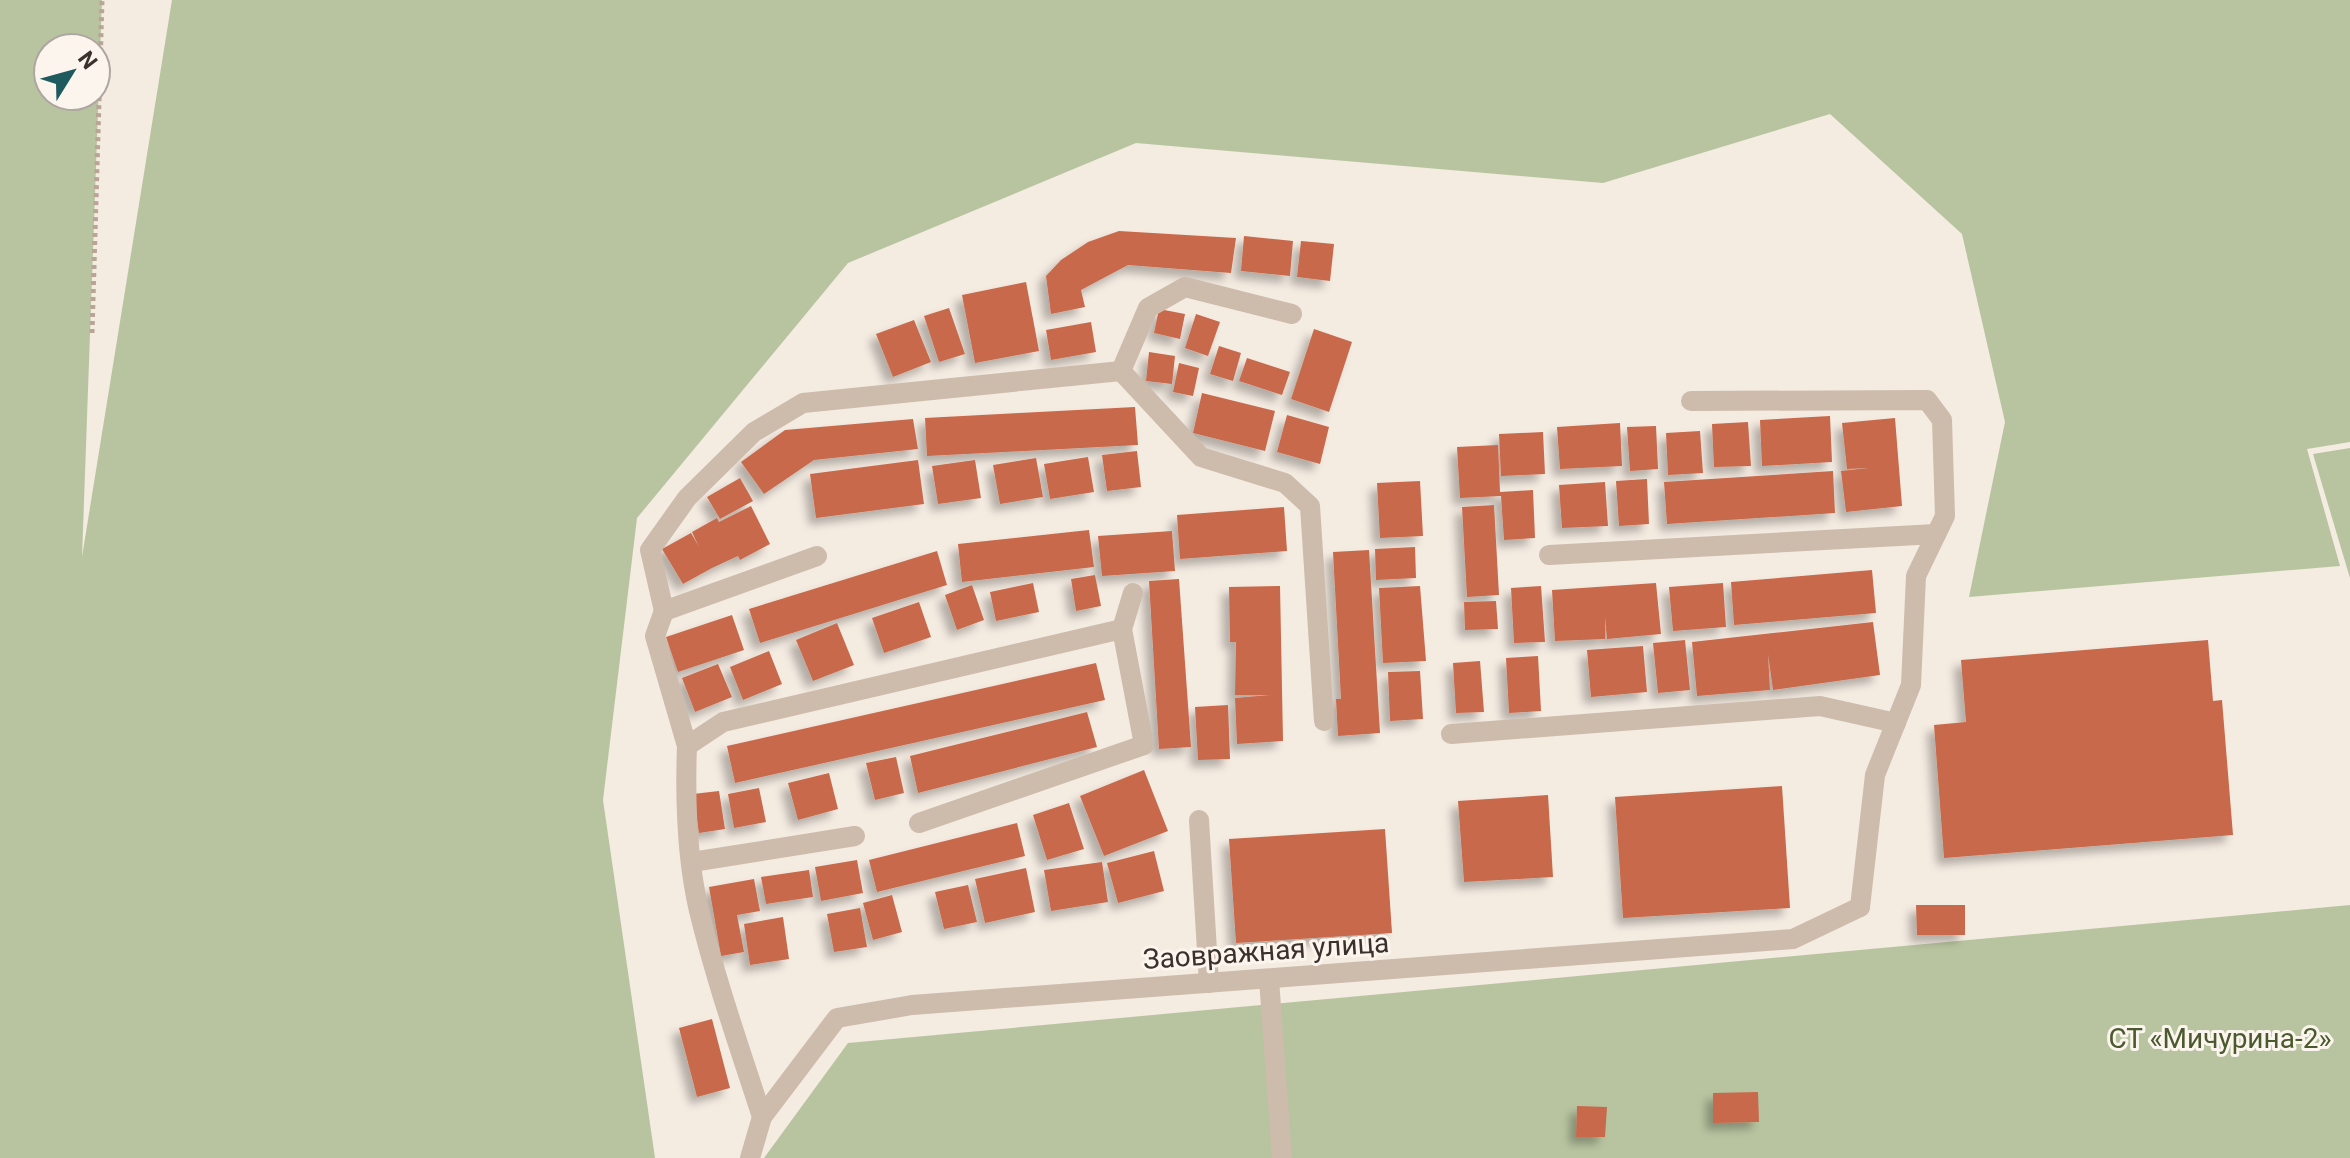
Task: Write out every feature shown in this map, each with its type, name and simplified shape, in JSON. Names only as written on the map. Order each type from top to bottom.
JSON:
[{"type":"street","points":[[1121,371],[1148,308],[1185,287],[1292,314]]},
{"type":"street","points":[[762,1117],[698,909],[685,798],[687,746],[655,636],[664,611],[650,550],[687,498],[754,432],[803,403],[1121,371]]},
{"type":"street","points":[[1121,371],[1201,457],[1285,483],[1310,506],[1324,721]]},
{"type":"street","points":[[1451,734],[1820,706],[1896,723],[1911,685],[1916,576],[1945,516],[1942,420],[1927,400],[1691,401]]},
{"type":"street","points":[[1549,555],[1936,534]]},
{"type":"street","points":[[664,611],[817,556]]},
{"type":"street","points":[[919,823],[1144,745],[1122,629],[1133,593]]},
{"type":"street","points":[[687,746],[723,722],[1122,629]]},
{"type":"street","name":"Заовражная улица","points":[[750,1158],[762,1117],[837,1018],[912,1005],[1793,939],[1860,907],[1875,775],[1896,723]]},
{"type":"street","points":[[1199,820],[1209,983]]},
{"type":"street","points":[[692,862],[855,836]]},
{"type":"street","points":[[1269,979],[1282,1158]]},
{"type":"path","points":[[92,333],[102,0]]},
{"type":"green space","points":[[0,0],[102,0],[101,32],[32,32],[32,112],[98,112],[82,557],[172,0],[2350,0],[2350,442],[2307,449],[2340,566],[1969,597],[2005,422],[1962,234],[1830,114],[1603,183],[1136,143],[848,263],[637,518],[603,800],[655,1158],[0,1158]]},
{"type":"green space","points":[[2350,448],[2350,578],[2313,454]]},
{"type":"green space","name":"СТ «Мичурина-2»","points":[[2350,905],[2350,1158],[764,1158],[848,1043]]},
{"type":"building","points":[[1119,231],[1236,238],[1231,273],[1128,265],[1081,290],[1085,307],[1051,314],[1046,276],[1061,260],[1088,242]]},
{"type":"building","points":[[1244,236],[1293,241],[1290,276],[1241,271]]},
{"type":"building","points":[[1301,241],[1334,244],[1330,281],[1297,277]]},
{"type":"building","points":[[1026,282],[1039,351],[975,363],[962,295]]},
{"type":"building","points":[[949,308],[965,354],[939,362],[924,316]]},
{"type":"building","points":[[1159,309],[1185,314],[1180,339],[1154,333]]},
{"type":"building","points":[[1196,314],[1220,322],[1208,356],[1185,348]]},
{"type":"building","points":[[914,320],[931,362],[893,377],[876,334]]},
{"type":"building","points":[[1091,322],[1096,352],[1051,360],[1046,330]]},
{"type":"building","points":[[1314,329],[1352,342],[1329,412],[1291,399]]},
{"type":"building","points":[[1219,346],[1241,353],[1233,381],[1210,374]]},
{"type":"building","points":[[1149,352],[1175,356],[1172,384],[1146,381]]},
{"type":"building","points":[[1247,358],[1290,372],[1282,395],[1239,381]]},
{"type":"building","points":[[1179,363],[1199,368],[1193,396],[1173,392]]},
{"type":"building","points":[[1202,393],[1275,411],[1265,451],[1193,433]]},
{"type":"building","points":[[1135,407],[1138,445],[927,456],[925,418]]},
{"type":"building","points":[[1287,415],[1329,427],[1320,464],[1277,452]]},
{"type":"building","points":[[1830,416],[1832,462],[1762,466],[1760,420]]},
{"type":"building","points":[[1895,418],[1902,506],[1846,512],[1841,471],[1869,468],[1847,469],[1842,423]]},
{"type":"building","points":[[913,419],[918,449],[814,460],[764,494],[741,462],[785,430]]},
{"type":"building","points":[[1748,422],[1751,466],[1714,467],[1712,424]]},
{"type":"building","points":[[1620,423],[1622,466],[1560,469],[1557,427]]},
{"type":"building","points":[[1656,426],[1658,469],[1630,471],[1627,427]]},
{"type":"building","points":[[1700,431],[1703,473],[1668,475],[1666,433]]},
{"type":"building","points":[[1543,432],[1545,474],[1501,476],[1499,434]]},
{"type":"building","points":[[1498,445],[1500,492],[1533,490],[1535,538],[1504,540],[1501,496],[1460,498],[1457,447]]},
{"type":"building","points":[[1137,451],[1141,487],[1107,491],[1102,455]]},
{"type":"building","points":[[1088,457],[1094,492],[1050,499],[1044,464]]},
{"type":"building","points":[[1036,458],[1043,497],[1000,504],[993,465]]},
{"type":"building","points":[[918,460],[924,504],[816,518],[810,474]]},
{"type":"building","points":[[975,460],[981,498],[938,504],[932,466]]},
{"type":"building","points":[[1833,471],[1835,513],[1667,524],[1664,482]]},
{"type":"building","points":[[740,478],[753,501],[720,519],[707,497]]},
{"type":"building","points":[[1647,479],[1649,524],[1619,526],[1616,481]]},
{"type":"building","points":[[1420,481],[1423,536],[1380,538],[1377,483]]},
{"type":"building","points":[[1605,482],[1608,526],[1562,528],[1559,485]]},
{"type":"building","points":[[1494,505],[1499,595],[1467,597],[1462,507]]},
{"type":"building","points":[[751,506],[770,544],[740,560],[738,556],[683,584],[662,549],[691,533],[699,547],[692,532],[717,518],[719,522]]},
{"type":"building","points":[[1284,507],[1287,551],[1180,559],[1177,515]]},
{"type":"building","points":[[1089,530],[1094,567],[962,582],[958,544]]},
{"type":"building","points":[[1172,531],[1175,571],[1102,576],[1098,536]]},
{"type":"building","points":[[1415,547],[1416,578],[1376,580],[1375,549]]},
{"type":"building","points":[[1369,550],[1380,733],[1338,736],[1336,699],[1341,699],[1333,552]]},
{"type":"building","points":[[937,551],[947,585],[760,643],[749,609]]},
{"type":"building","points":[[1872,570],[1876,613],[1734,625],[1731,582]]},
{"type":"building","points":[[1095,575],[1101,606],[1076,611],[1071,579]]},
{"type":"building","points":[[1179,579],[1191,747],[1159,749],[1149,581]]},
{"type":"building","points":[[1033,583],[1039,612],[996,621],[990,592]]},
{"type":"building","points":[[1656,583],[1661,634],[1607,639],[1605,617],[1605,639],[1555,641],[1552,590]]},
{"type":"building","points":[[1723,583],[1726,627],[1673,631],[1669,587]]},
{"type":"building","points":[[972,585],[984,620],[957,630],[945,595]]},
{"type":"building","points":[[1280,586],[1283,741],[1237,744],[1235,698],[1270,695],[1235,695],[1236,642],[1230,642],[1229,587]]},
{"type":"building","points":[[1420,586],[1426,661],[1383,663],[1379,588]]},
{"type":"building","points":[[1541,586],[1545,642],[1514,643],[1511,588]]},
{"type":"building","points":[[1496,601],[1498,629],[1465,630],[1464,602]]},
{"type":"building","points":[[919,602],[931,637],[884,653],[872,618]]},
{"type":"building","points":[[732,615],[744,650],[678,672],[666,637]]},
{"type":"building","points":[[1873,622],[1880,675],[1773,690],[1768,654],[1770,690],[1697,696],[1692,642]]},
{"type":"building","points":[[837,623],[854,665],[813,681],[796,640]]},
{"type":"building","points":[[1685,640],[1690,690],[1658,693],[1653,643]]},
{"type":"building","points":[[2208,640],[2213,701],[2222,700],[2233,835],[1944,858],[1934,725],[1966,722],[1961,660]]},
{"type":"building","points":[[1643,646],[1647,692],[1591,697],[1587,650]]},
{"type":"building","points":[[769,651],[782,684],[743,700],[730,667]]},
{"type":"building","points":[[1538,656],[1541,711],[1509,713],[1506,658]]},
{"type":"building","points":[[1480,661],[1484,712],[1456,713],[1453,663]]},
{"type":"building","points":[[1096,663],[1105,700],[735,783],[727,746]]},
{"type":"building","points":[[718,664],[732,697],[695,712],[682,678]]},
{"type":"building","points":[[1420,671],[1423,719],[1390,721],[1388,672]]},
{"type":"building","points":[[1228,705],[1230,759],[1198,760],[1195,707]]},
{"type":"building","points":[[1087,712],[1097,747],[918,793],[910,756]]},
{"type":"building","points":[[896,757],[904,793],[875,800],[866,763]]},
{"type":"building","points":[[1144,770],[1168,831],[1104,856],[1080,796]]},
{"type":"building","points":[[829,773],[838,809],[798,820],[788,783]]},
{"type":"building","points":[[1782,786],[1790,908],[1623,918],[1615,797]]},
{"type":"building","points":[[759,788],[766,822],[734,828],[728,794]]},
{"type":"building","points":[[719,791],[725,829],[699,833],[693,794]]},
{"type":"building","points":[[1548,795],[1553,877],[1464,882],[1458,801]]},
{"type":"building","points":[[1069,803],[1084,849],[1047,860],[1033,815]]},
{"type":"building","points":[[1017,823],[1025,856],[877,892],[869,860]]},
{"type":"building","points":[[1385,829],[1392,933],[1236,943],[1229,839]]},
{"type":"building","points":[[1154,851],[1164,891],[1118,903],[1107,863]]},
{"type":"building","points":[[857,860],[863,893],[821,901],[815,867]]},
{"type":"building","points":[[1102,862],[1108,902],[1051,911],[1044,870]]},
{"type":"building","points":[[1026,868],[1035,912],[985,923],[975,879]]},
{"type":"building","points":[[809,870],[813,897],[766,904],[761,877]]},
{"type":"building","points":[[754,879],[760,911],[737,915],[744,952],[721,956],[709,887]]},
{"type":"building","points":[[968,885],[977,922],[944,929],[935,892]]},
{"type":"building","points":[[892,895],[902,932],[873,940],[863,903]]},
{"type":"building","points":[[1916,905],[1965,905],[1965,935],[1917,935]]},
{"type":"building","points":[[860,908],[867,947],[834,952],[827,914]]},
{"type":"building","points":[[783,917],[789,959],[750,965],[744,924]]},
{"type":"building","points":[[712,1019],[730,1088],[697,1097],[679,1028]]},
{"type":"building","points":[[1758,1092],[1759,1122],[1713,1123],[1713,1093]]},
{"type":"building","points":[[1577,1106],[1607,1107],[1605,1137],[1576,1137]]}]
